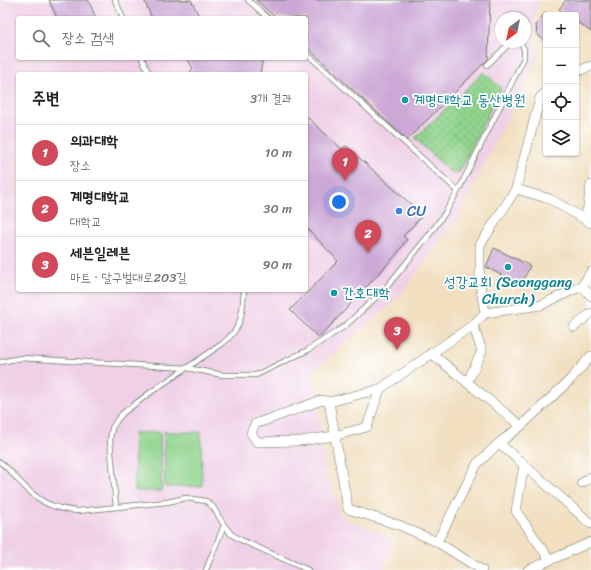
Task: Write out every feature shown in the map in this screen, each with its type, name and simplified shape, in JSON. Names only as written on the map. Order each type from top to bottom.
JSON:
[{"type":"street","points":[[579,71],[591,66]]},
{"type":"street","points":[[485,313],[480,284],[480,246],[516,189],[540,98],[543,95]]},
{"type":"street","points":[[516,189],[550,199],[589,221],[591,185]]},
{"type":"street","points":[[380,389],[367,427],[334,436],[301,441],[257,442],[251,433],[255,424],[322,400],[329,402],[380,389],[473,325],[485,313],[541,305],[582,286],[591,272]]},
{"type":"street","points":[[582,286],[591,296]]},
{"type":"street","points":[[574,327],[591,313]]},
{"type":"street","points":[[467,383],[482,351],[473,325]]},
{"type":"street","points":[[431,353],[521,426]]},
{"type":"street","points":[[437,542],[477,464],[499,442],[521,426],[570,380],[591,356]]},
{"type":"street","points":[[329,402],[348,509],[399,525],[437,542],[482,570]]},
{"type":"street","points":[[499,442],[591,524]]},
{"type":"street","points":[[524,465],[516,511],[550,560]]},
{"type":"street","points":[[582,483],[591,477]]},
{"type":"street","points":[[528,570],[591,542]]},
{"type":"lane","points":[[115,0],[122,16]]},
{"type":"lane","points":[[248,0],[266,16]]},
{"type":"lane","points":[[487,65],[505,48]]},
{"type":"lane","points":[[0,362],[21,358],[187,368],[223,374],[256,375],[308,350],[345,326],[385,289],[408,263],[444,213],[458,191],[524,58],[524,48]]},
{"type":"lane","points":[[308,55],[458,191]]},
{"type":"lane","points":[[143,60],[148,72]]},
{"type":"lane","points":[[116,507],[110,440],[112,428],[123,413],[232,336],[239,325],[243,307],[244,292]]},
{"type":"lane","points":[[0,462],[10,469],[39,500],[51,507],[65,510],[78,511],[166,502],[186,498],[206,501],[213,507],[231,534],[308,570]]},
{"type":"lane","points":[[206,570],[224,525]]},
{"type":"shaded area","points":[[0,0],[539,0],[531,33],[539,55],[458,216],[396,300],[313,371],[326,473],[342,517],[393,539],[383,570],[0,570]]},
{"type":"green space","points":[[484,72],[501,88],[463,165],[459,172],[455,174],[449,171],[415,138]]},
{"type":"green space","points":[[160,432],[162,491],[135,491],[134,433]]},
{"type":"green space","points":[[164,432],[201,432],[202,486],[165,487]]},
{"type":"building","points":[[49,0],[88,0],[95,16],[56,16]]},
{"type":"building","points":[[144,0],[191,0],[198,14],[194,16],[151,16]]},
{"type":"building","name":"계명대학교 동산병원","points":[[256,0],[490,0],[488,59],[407,140],[308,48],[308,16],[274,16]]},
{"type":"building","points":[[566,0],[591,0],[591,32],[579,23],[579,12],[563,12],[559,9]]},
{"type":"building","points":[[543,16],[543,39],[537,34],[536,25]]},
{"type":"building","points":[[188,60],[263,60],[260,72],[190,72],[193,68]]},
{"type":"building","points":[[308,118],[342,149],[346,146],[423,215],[403,236],[407,239],[396,255],[319,338],[290,310],[338,261],[308,229]]},
{"type":"building","name":"성강교회 (Seonggang Church)","points":[[494,248],[530,266],[521,285],[486,267]]},
{"type":"place","name":"계명대학교 동산병원","points":[[405,100]]},
{"type":"place","name":"의과대학","points":[[345,181]]},
{"type":"place","name":"CU","points":[[399,211]]},
{"type":"place","name":"계명대학교","points":[[368,253]]},
{"type":"place","name":"성강교회 (Seonggang Church)","points":[[508,267]]},
{"type":"place","name":"간호대학","points":[[334,293]]},
{"type":"place","name":"세븐일레븐","points":[[397,350]]}]
